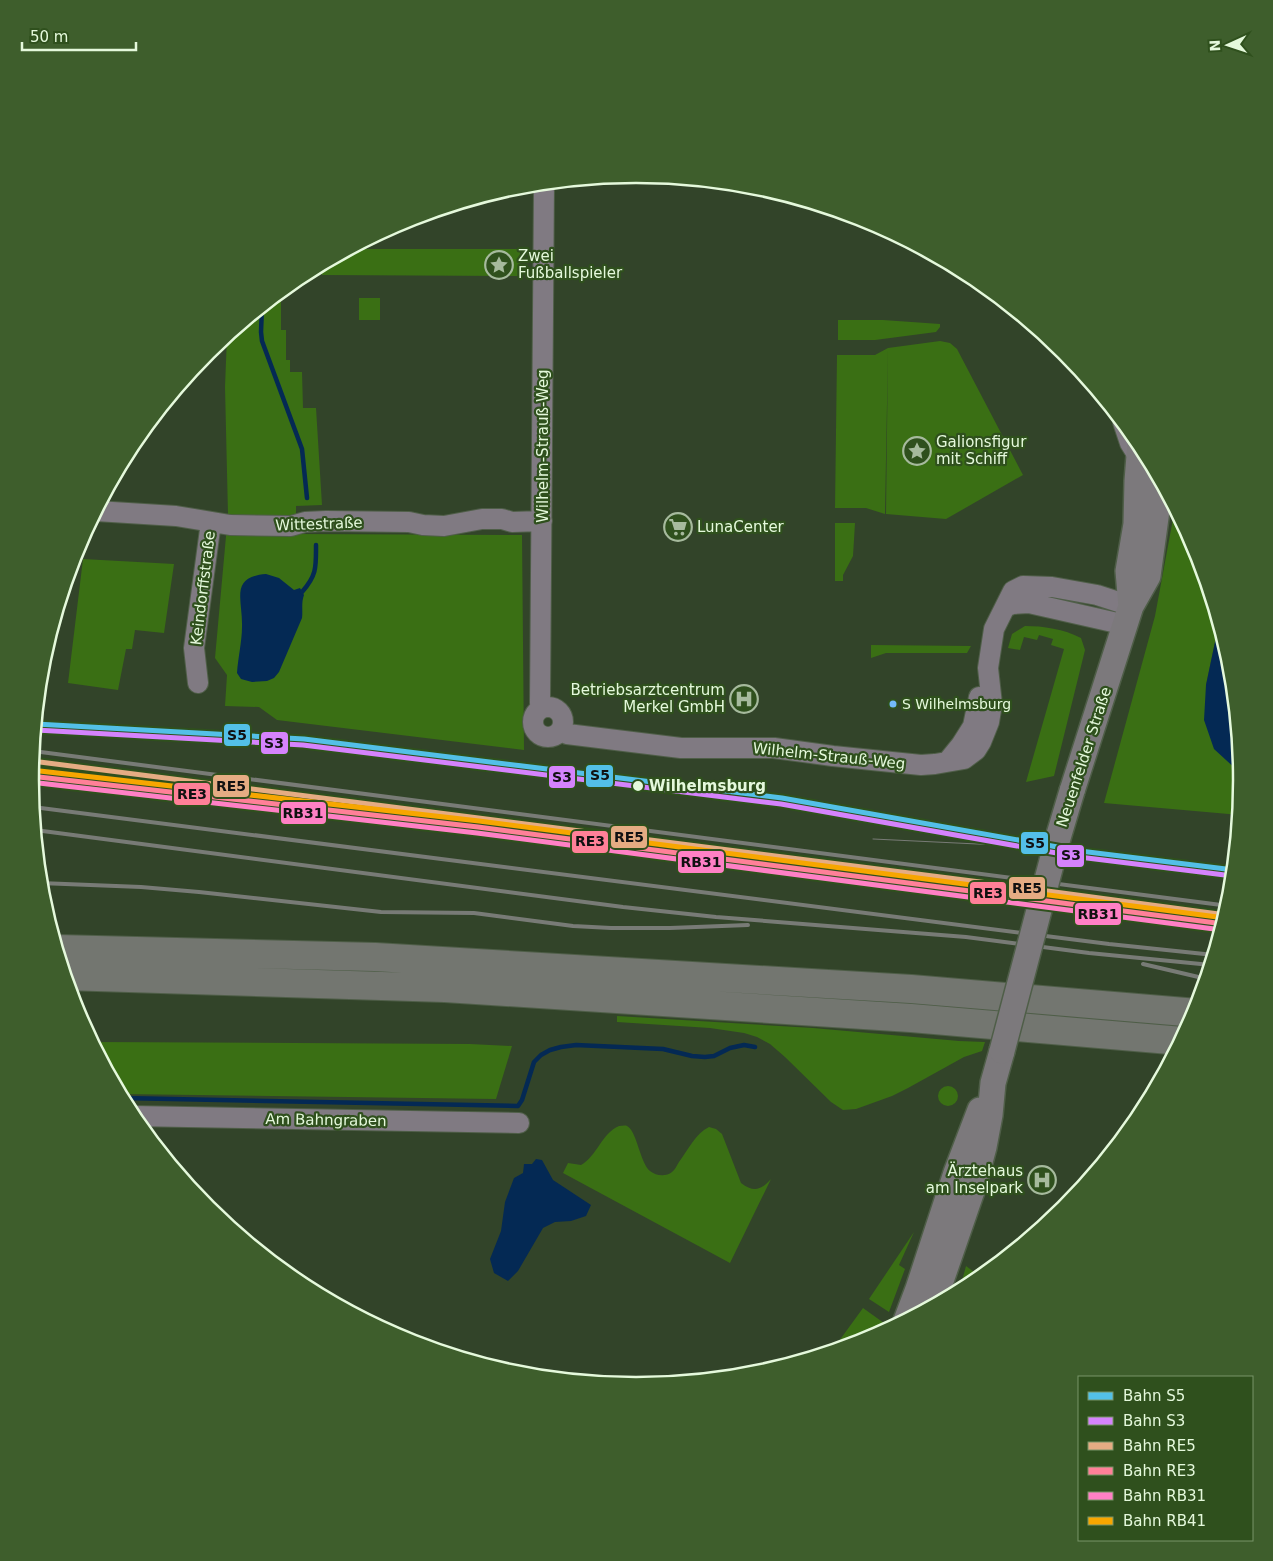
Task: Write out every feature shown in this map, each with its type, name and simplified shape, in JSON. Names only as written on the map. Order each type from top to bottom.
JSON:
[{"type":"highway","points":[[63,949],[395,958],[911,989],[1188,1012]]},
{"type":"highway","points":[[71,976],[445,988],[911,1018],[1175,1040]]},
{"type":"main road","name":"Neuenfelder Straße","points":[[1128,616],[1128,571],[1136,524],[1139,456]]},
{"type":"main road","name":"Neuenfelder Straße","points":[[935,1298],[973,1188],[984,1147],[994,1083],[1058,838],[1128,616],[1148,576],[1160,492]]},
{"type":"main road","name":"Neuenfelder Straße","points":[[909,1313],[967,1144],[994,1083]]},
{"type":"street","name":"Wilhelm-Strauß-Weg","points":[[544,190],[540,693],[542,708],[554,708],[560,712],[563,724],[561,730],[567,734],[681,748],[774,748],[921,765],[935,764],[948,761],[973,726],[988,668],[994,629],[1005,607],[1013,604],[1029,604],[1128,616]]},
{"type":"street","name":"Wittestraße","points":[[103,511],[176,516],[230,525],[291,526],[305,522],[326,521],[409,522],[444,526],[482,519],[502,519],[512,522],[542,521]]},
{"type":"street","name":"Keindorffstraße","points":[[198,683],[194,648],[212,522]]},
{"type":"street","name":"Am Bahngraben","points":[[141,1116],[519,1123]]},
{"type":"green space","points":[[363,249],[520,249],[520,276],[322,275],[322,272]]},
{"type":"green space","points":[[359,298],[380,298],[380,320],[359,320]]},
{"type":"green space","points":[[281,300],[281,330],[286,330],[286,360],[290,360],[290,372],[302,372],[303,408],[316,408],[322,505],[296,506],[296,534],[522,535],[524,750],[277,720],[259,707],[225,706],[227,675],[215,658],[228,514],[225,387],[227,346]]},
{"type":"green space","points":[[838,320],[883,320],[940,324],[940,327],[936,332],[875,340],[838,340]]},
{"type":"green space","points":[[940,341],[950,343],[957,349],[1023,475],[946,519],[886,514],[888,348]]},
{"type":"green space","points":[[888,348],[885,514],[866,508],[835,508],[837,355],[875,355]]},
{"type":"green space","points":[[1173,517],[1203,588],[1216,636],[1206,685],[1233,759],[1233,814],[1104,803],[1155,616]]},
{"type":"green space","points":[[835,523],[855,523],[853,556],[843,575],[843,581],[835,581]]},
{"type":"green space","points":[[83,559],[174,564],[164,633],[135,630],[132,649],[126,649],[118,690],[68,683]]},
{"type":"green space","points":[[1025,626],[1068,632],[1081,638],[1085,650],[1054,776],[1026,782],[1064,649],[1051,645],[1053,639],[1039,635],[1037,640],[1024,637],[1020,650],[1008,648],[1012,634]]},
{"type":"green space","points":[[871,645],[971,646],[967,653],[886,653],[871,658]]},
{"type":"green space","points":[[617,1016],[813,1028],[985,1042],[982,1051],[964,1057],[892,1096],[856,1109],[843,1110],[831,1102],[770,1044],[757,1037],[710,1028],[617,1022]]},
{"type":"green space","points":[[99,1042],[470,1044],[512,1046],[496,1099],[128,1094]]},
{"type":"green space","points":[[948,1086],[955,1089],[958,1096],[955,1103],[948,1106],[941,1103],[938,1096],[941,1089]]},
{"type":"green space","points":[[619,1126],[626,1126],[630,1129],[647,1167],[655,1174],[670,1174],[696,1138],[709,1127],[716,1129],[722,1134],[741,1183],[750,1188],[757,1189],[764,1186],[771,1179],[730,1263],[563,1173],[568,1163],[581,1165],[587,1161],[608,1134]]},
{"type":"green space","points":[[914,1232],[899,1265],[905,1269],[889,1312],[869,1299]]},
{"type":"green space","points":[[966,1266],[976,1273],[962,1282]]},
{"type":"green space","points":[[863,1308],[884,1323],[865,1333],[837,1344]]},
{"type":"water","points":[[266,574],[279,578],[294,590],[300,588],[304,595],[302,618],[279,672],[274,678],[267,681],[252,682],[241,679],[237,673],[242,632],[240,592],[242,585],[247,580],[254,576]]},
{"type":"water","points":[[1216,636],[1229,702],[1234,767],[1214,749],[1204,720],[1206,685]]},
{"type":"water","points":[[536,1159],[542,1160],[553,1180],[591,1205],[586,1216],[571,1221],[555,1222],[543,1228],[518,1271],[508,1281],[494,1273],[490,1259],[501,1231],[505,1202],[514,1178],[523,1173],[524,1164],[532,1164]]},
{"type":"waterway","points":[[262,315],[262,341],[302,449],[307,498]]},
{"type":"waterway","points":[[302,592],[311,581],[315,570],[316,545]]},
{"type":"waterway","points":[[130,1098],[518,1106],[522,1100],[534,1062],[541,1055],[561,1047],[576,1045],[663,1049],[705,1057],[714,1056],[730,1048],[744,1045],[755,1047]]},
{"type":"tram line","points":[[873,839],[1080,851]]},
{"type":"railway","points":[[40,752],[1221,905]]},
{"type":"railway","points":[[40,808],[1109,944],[1208,954]]},
{"type":"railway","points":[[41,831],[623,907],[716,917],[966,937],[1089,953],[1205,964]]},
{"type":"railway","points":[[48,883],[141,887],[381,912],[474,913],[573,926],[670,928],[748,925]]},
{"type":"railway","points":[[1143,964],[1201,978]]},
{"type":"rail line","name":"S5","points":[[42,724],[304,739],[782,798],[1080,851],[1227,869]]},
{"type":"rail line","name":"S3","points":[[41,730],[303,745],[781,804],[1079,857],[1226,875]]},
{"type":"rail line","name":"RE5","points":[[39,762],[1219,914]]},
{"type":"rail line","name":"RB41","points":[[39,771],[479,821],[1218,917]]},
{"type":"rail line","name":"RE3","points":[[39,777],[478,827],[1217,923]]},
{"type":"rail line","name":"RB31","points":[[39,783],[477,833],[1215,929]]},
{"type":"place","name":"Zwei Fußballspieler","points":[[499,265]]},
{"type":"place","name":"Galionsfigur mit Schiff","points":[[917,451]]},
{"type":"place","name":"LunaCenter","points":[[678,527]]},
{"type":"place","name":"Betriebsarztcentrum Merkel GmbH","points":[[744,699]]},
{"type":"place","name":"S Wilhelmsburg","points":[[893,704]]},
{"type":"place","name":"Wilhelmsburg","points":[[638,786]]},
{"type":"place","name":"Ärztehaus am Inselpark","points":[[1042,1180]]}]
